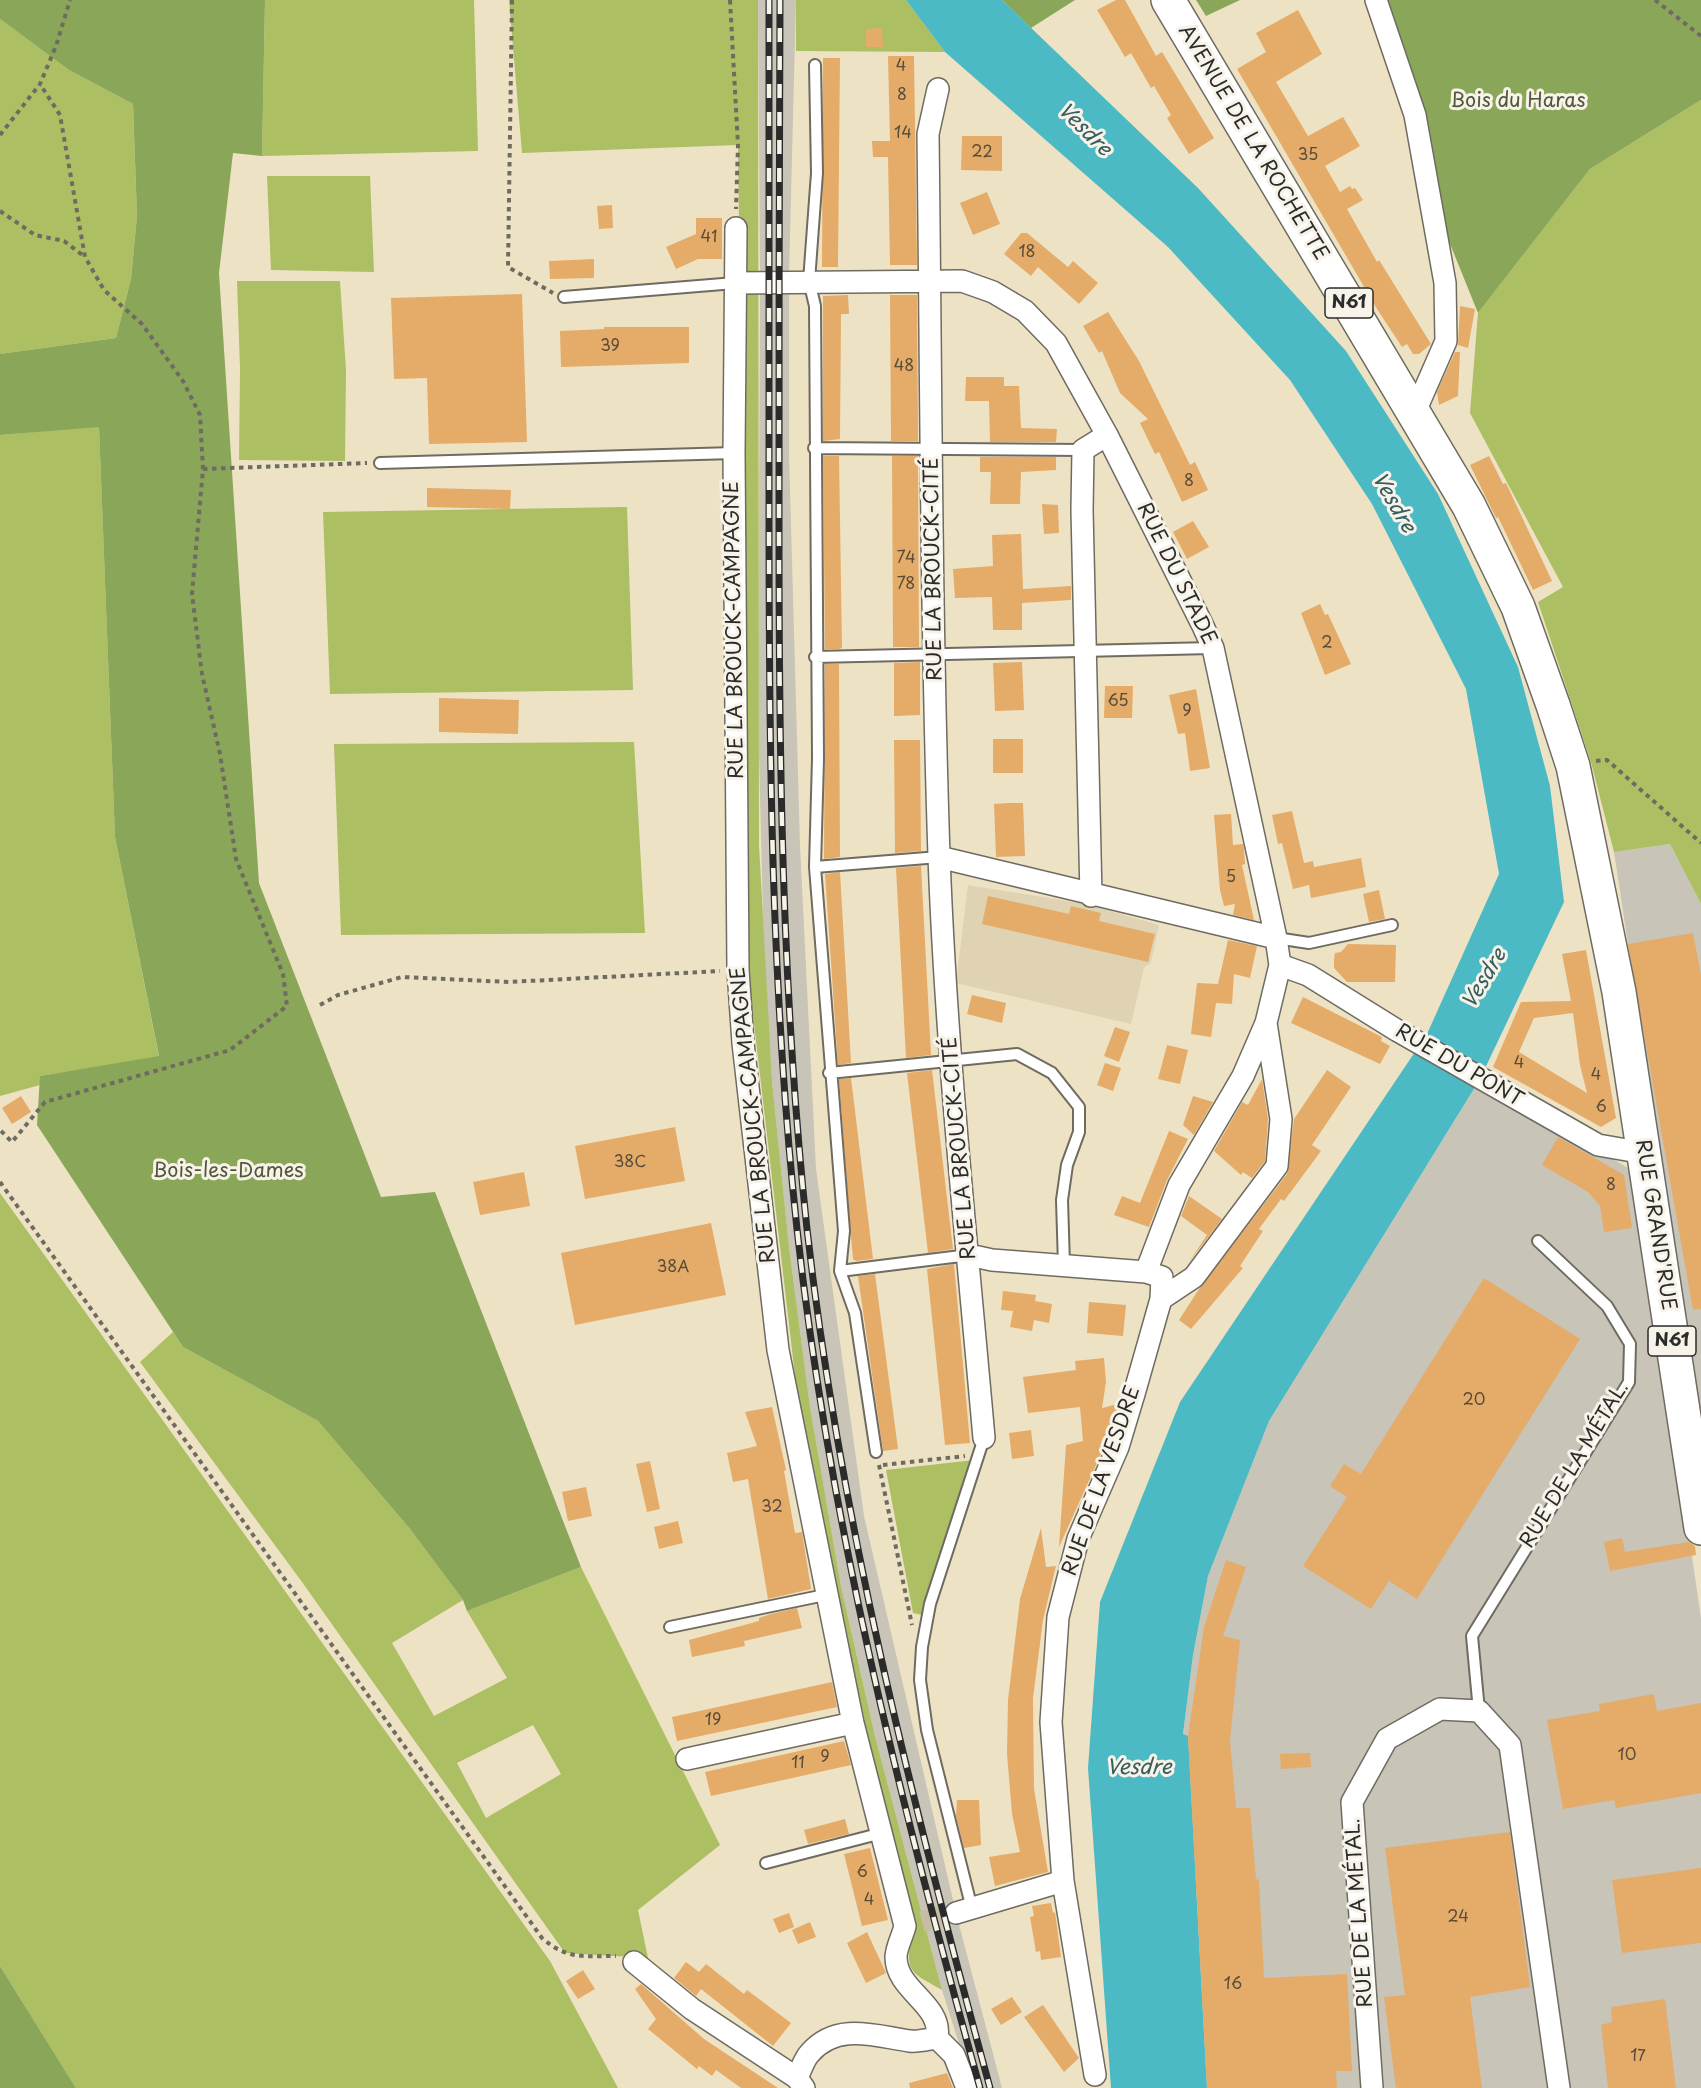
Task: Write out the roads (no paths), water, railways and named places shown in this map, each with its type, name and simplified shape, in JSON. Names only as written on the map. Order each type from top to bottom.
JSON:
[{"type":"main road","name":"AVENUE DE LA ROCHETTE","points":[[1168,0],[1469,506],[1518,607],[1573,766],[1619,992]]},
{"type":"main road","name":"RUE GRAND'RUE","points":[[1619,992],[1701,1528]]},
{"type":"street","points":[[1376,0],[1415,115],[1446,284],[1446,341],[1414,414]]},
{"type":"street","name":"RUE LA BROUCK-CITÉ","points":[[938,89],[928,134],[934,653],[939,857],[952,1062],[984,1438]]},
{"type":"street","name":"RUE LA BROUCK-CAMPAGNE","points":[[736,228],[734,453],[738,970],[742,1043],[778,1350],[825,1594],[882,1833],[914,1924],[896,1957],[901,1976],[931,2011],[939,2026],[937,2038]]},
{"type":"street","points":[[735,283],[930,281]]},
{"type":"street","name":"RUE DU STADE","points":[[930,281],[962,281],[993,292],[1025,311],[1056,343],[1107,435],[1213,648],[1280,965]]},
{"type":"street","points":[[1091,896],[1082,510],[1083,450],[1107,435]]},
{"type":"street","points":[[939,857],[1091,896],[1276,938]]},
{"type":"street","points":[[1146,1272],[1179,1185],[1243,1076],[1266,1023],[1280,965]]},
{"type":"street","name":"RUE DU PONT","points":[[1280,965],[1308,975],[1398,1031],[1598,1145],[1644,1153]]},
{"type":"street","points":[[1161,1299],[1194,1277],[1276,1166],[1281,1119],[1266,1023]]},
{"type":"street","points":[[969,1255],[992,1260],[1146,1272],[1162,1277],[1161,1299]]},
{"type":"street","name":"RUE DE LA VESDRE","points":[[1095,2075],[1063,1881],[1051,1722],[1058,1617],[1078,1539],[1118,1447],[1161,1299]]},
{"type":"street","name":"RUE DE LA MÉTAL.","points":[[1372,2088],[1352,1802],[1387,1739],[1440,1709],[1479,1711]]},
{"type":"street","points":[[1479,1711],[1510,1745],[1559,2088]]},
{"type":"street","points":[[687,1759],[854,1723]]},
{"type":"street","points":[[964,1911],[1063,1881]]},
{"type":"street","points":[[634,1962],[692,2009],[800,2083],[810,2053],[830,2038],[854,2032],[878,2033],[912,2042],[937,2038],[954,2055],[967,2088]]},
{"type":"lane","points":[[815,65],[817,173],[809,281],[814,306],[815,657],[818,759],[815,867],[829,1073],[844,1231],[840,1271],[855,1313],[876,1452]]},
{"type":"lane","points":[[564,297],[735,283]]},
{"type":"lane","points":[[814,448],[1083,450]]},
{"type":"lane","points":[[380,463],[734,453]]},
{"type":"lane","points":[[815,657],[934,653],[1086,653],[1213,648]]},
{"type":"lane","points":[[815,867],[939,857]]},
{"type":"lane","points":[[1276,938],[1309,943],[1392,925]]},
{"type":"lane","points":[[829,1073],[1017,1054],[1053,1073],[1079,1107],[1079,1132],[1067,1165],[1062,1200],[1064,1265]]},
{"type":"lane","name":"RUE DE LA MÉTAL.","points":[[1479,1711],[1472,1636],[1629,1382],[1630,1344],[1606,1306],[1538,1241]]},
{"type":"lane","points":[[840,1271],[969,1255]]},
{"type":"lane","points":[[964,1911],[923,1711],[920,1680],[922,1647],[930,1604],[949,1541],[979,1460],[984,1438]]},
{"type":"lane","points":[[670,1627],[825,1594]]},
{"type":"lane","points":[[766,1863],[882,1833]]},
{"type":"water","name":"Vesdre","points":[[906,0],[1002,0],[1198,188],[1346,351],[1438,494],[1518,667],[1550,786],[1564,902],[1480,1079],[1269,1421],[1208,1576],[1193,1655],[1183,1734],[1188,1736],[1207,2088],[1111,2088],[1088,1768],[1100,1602],[1180,1402],[1427,1034],[1499,874],[1466,689],[1372,504],[1290,380],[1168,247],[945,52]]},
{"type":"tunnel","points":[[922,1922],[956,1913]]},
{"type":"railway","points":[[769,0],[769,599],[773,869],[782,1049],[797,1229],[828,1447],[871,1662],[923,1875],[980,2088]]},
{"type":"railway","points":[[780,0],[781,792],[792,1054],[807,1229],[821,1338],[839,1447],[882,1662],[907,1769],[990,2088]]},
{"type":"park label","name":"Bois du Haras","points":[[1518,101]]},
{"type":"park label","name":"Bois-les-Dames","points":[[228,1171]]}]
